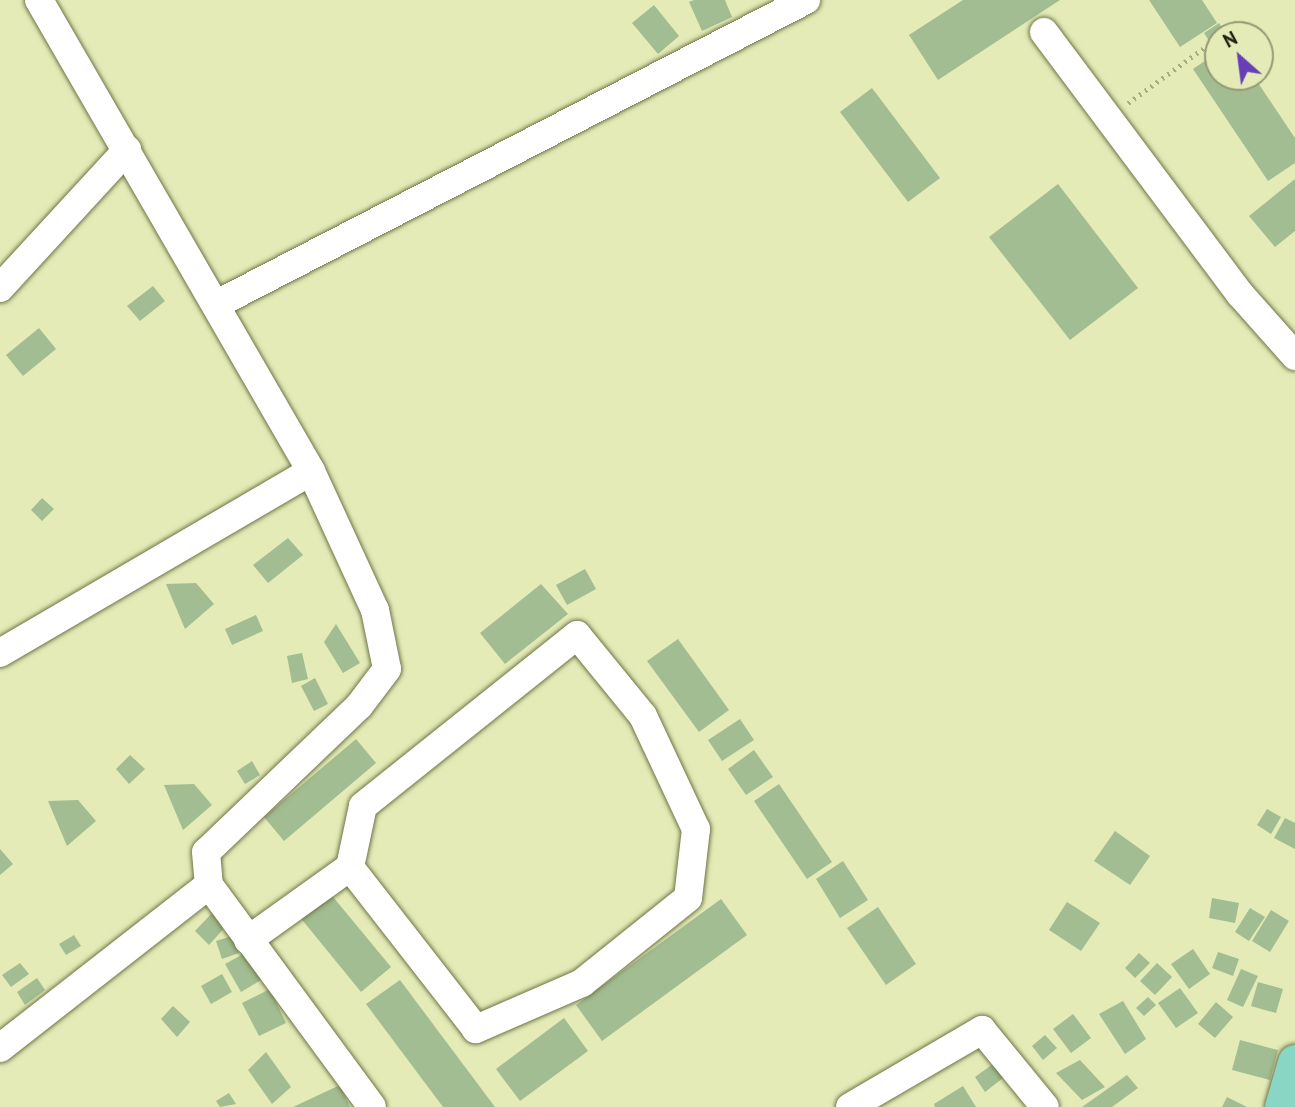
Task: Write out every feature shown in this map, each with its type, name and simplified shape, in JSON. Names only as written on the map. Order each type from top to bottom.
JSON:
[{"type":"street","points":[[39,0],[217,304],[311,471],[375,610],[387,669],[359,706],[206,852],[209,885],[372,1107]]},
{"type":"street","points":[[217,304],[806,0]]},
{"type":"street","points":[[1044,32],[1240,294],[1295,356]]},
{"type":"street","points":[[0,288],[127,150]]},
{"type":"street","points":[[0,653],[311,471]]},
{"type":"street","points":[[247,940],[350,867],[363,806],[577,635],[643,716],[696,829],[688,898],[582,983],[477,1029],[350,867]]},
{"type":"street","points":[[0,1048],[209,885]]},
{"type":"street","points":[[850,1107],[886,1098],[982,1030],[1045,1107]]},
{"type":"path","points":[[1108,117],[1204,48]]},
{"type":"building","points":[[725,0],[732,17],[702,31],[689,2]]},
{"type":"building","points":[[963,0],[1060,0],[938,80],[909,35]]},
{"type":"building","points":[[1149,0],[1202,0],[1216,21],[1204,21],[1204,31],[1180,47]]},
{"type":"building","points":[[654,5],[679,36],[658,54],[632,23]]},
{"type":"building","points":[[1204,62],[1204,85],[1193,69]]},
{"type":"building","points":[[872,88],[940,178],[908,202],[840,112]]},
{"type":"building","points":[[1208,91],[1263,91],[1295,138],[1295,163],[1268,181]]},
{"type":"building","points":[[1295,179],[1295,231],[1275,247],[1249,216]]},
{"type":"building","points":[[1058,184],[1138,288],[1070,340],[989,237]]},
{"type":"building","points":[[153,286],[165,301],[140,321],[127,306]]},
{"type":"building","points":[[39,328],[56,349],[23,376],[6,355]]},
{"type":"building","points":[[42,498],[54,509],[42,521],[31,510]]},
{"type":"building","points":[[288,538],[303,555],[268,583],[253,565]]},
{"type":"building","points":[[585,569],[596,589],[567,605],[556,585]]},
{"type":"building","points":[[196,583],[214,604],[185,629],[166,584]]},
{"type":"building","points":[[541,584],[568,614],[505,664],[480,633]]},
{"type":"building","points":[[256,615],[263,631],[232,645],[225,629]]},
{"type":"building","points":[[336,624],[360,663],[343,673],[324,642]]},
{"type":"building","points":[[678,639],[729,710],[699,732],[647,661]]},
{"type":"building","points":[[302,653],[308,679],[292,683],[287,656]]},
{"type":"building","points":[[315,678],[328,704],[314,711],[301,686]]},
{"type":"building","points":[[740,719],[754,740],[722,761],[708,740]]},
{"type":"building","points":[[356,739],[376,763],[284,841],[264,817]]},
{"type":"building","points":[[754,750],[773,777],[746,795],[728,769]]},
{"type":"building","points":[[130,755],[145,769],[129,784],[116,769]]},
{"type":"building","points":[[252,761],[260,775],[245,784],[237,771]]},
{"type":"building","points":[[194,784],[212,805],[183,830],[164,785]]},
{"type":"building","points":[[779,784],[832,862],[807,879],[754,801]]},
{"type":"building","points":[[78,800],[96,821],[67,846],[48,801]]},
{"type":"building","points":[[1267,809],[1281,817],[1271,834],[1257,825]]},
{"type":"building","points":[[1285,818],[1295,823],[1295,849],[1274,838]]},
{"type":"building","points":[[1115,831],[1150,856],[1130,885],[1094,861]]},
{"type":"building","points":[[0,849],[13,864],[0,875]]},
{"type":"building","points":[[843,861],[868,900],[840,918],[816,879]]},
{"type":"building","points":[[329,892],[391,967],[361,992],[299,916]]},
{"type":"building","points":[[1212,898],[1239,903],[1235,923],[1209,918]]},
{"type":"building","points":[[721,899],[747,935],[602,1041],[576,1005]]},
{"type":"building","points":[[1067,902],[1100,923],[1081,951],[1049,930]]},
{"type":"building","points":[[878,907],[916,964],[886,985],[847,928]]},
{"type":"building","points":[[1250,908],[1265,917],[1249,941],[1235,932]]},
{"type":"building","points":[[1271,910],[1289,921],[1270,952],[1252,941]]},
{"type":"building","points":[[212,913],[226,926],[209,945],[195,931]]},
{"type":"building","points":[[74,935],[81,946],[66,955],[59,944]]},
{"type":"building","points":[[232,936],[239,953],[222,959],[216,941]]},
{"type":"building","points":[[1193,949],[1210,974],[1189,989],[1171,964]]},
{"type":"building","points":[[1218,952],[1239,959],[1233,976],[1212,968]]},
{"type":"building","points":[[245,953],[261,980],[241,992],[225,964]]},
{"type":"building","points":[[1139,953],[1150,963],[1135,978],[1125,968]]},
{"type":"building","points":[[20,963],[29,974],[11,987],[2,975]]},
{"type":"building","points":[[1157,963],[1172,977],[1155,995],[1140,981]]},
{"type":"building","points":[[1241,969],[1258,976],[1243,1007],[1227,1000]]},
{"type":"building","points":[[222,974],[232,992],[211,1004],[201,986]]},
{"type":"building","points":[[37,978],[45,990],[25,1005],[17,992]]},
{"type":"building","points":[[400,980],[495,1107],[443,1107],[366,1004]]},
{"type":"building","points":[[1258,982],[1283,989],[1276,1013],[1251,1006]]},
{"type":"building","points":[[1180,988],[1198,1013],[1176,1028],[1158,1003]]},
{"type":"building","points":[[270,989],[286,1023],[259,1036],[242,1003]]},
{"type":"building","points":[[1148,997],[1156,1005],[1144,1016],[1136,1008]]},
{"type":"building","points":[[1123,1001],[1146,1039],[1125,1054],[1099,1014]]},
{"type":"building","points":[[1216,1002],[1233,1017],[1215,1038],[1198,1024]]},
{"type":"building","points":[[173,1006],[190,1022],[177,1037],[161,1019]]},
{"type":"building","points":[[1073,1014],[1091,1038],[1071,1053],[1053,1029]]},
{"type":"building","points":[[564,1018],[588,1051],[520,1101],[496,1069]]},
{"type":"building","points":[[1045,1035],[1057,1048],[1043,1060],[1032,1046]]},
{"type":"building","points":[[1240,1040],[1278,1050],[1270,1080],[1232,1070]]},
{"type":"building","points":[[266,1052],[291,1087],[272,1104],[248,1070]]},
{"type":"building","points":[[1080,1060],[1105,1087],[1082,1100],[1056,1073]]},
{"type":"building","points":[[997,1061],[1007,1075],[985,1092],[975,1077]]},
{"type":"building","points":[[1127,1075],[1138,1088],[1112,1107],[1082,1107]]},
{"type":"building","points":[[340,1085],[350,1107],[293,1107]]},
{"type":"building","points":[[963,1086],[976,1107],[935,1107],[934,1104]]},
{"type":"building","points":[[229,1093],[236,1104],[220,1107],[216,1101]]},
{"type":"building","points":[[1227,1097],[1247,1107],[1222,1107]]}]
